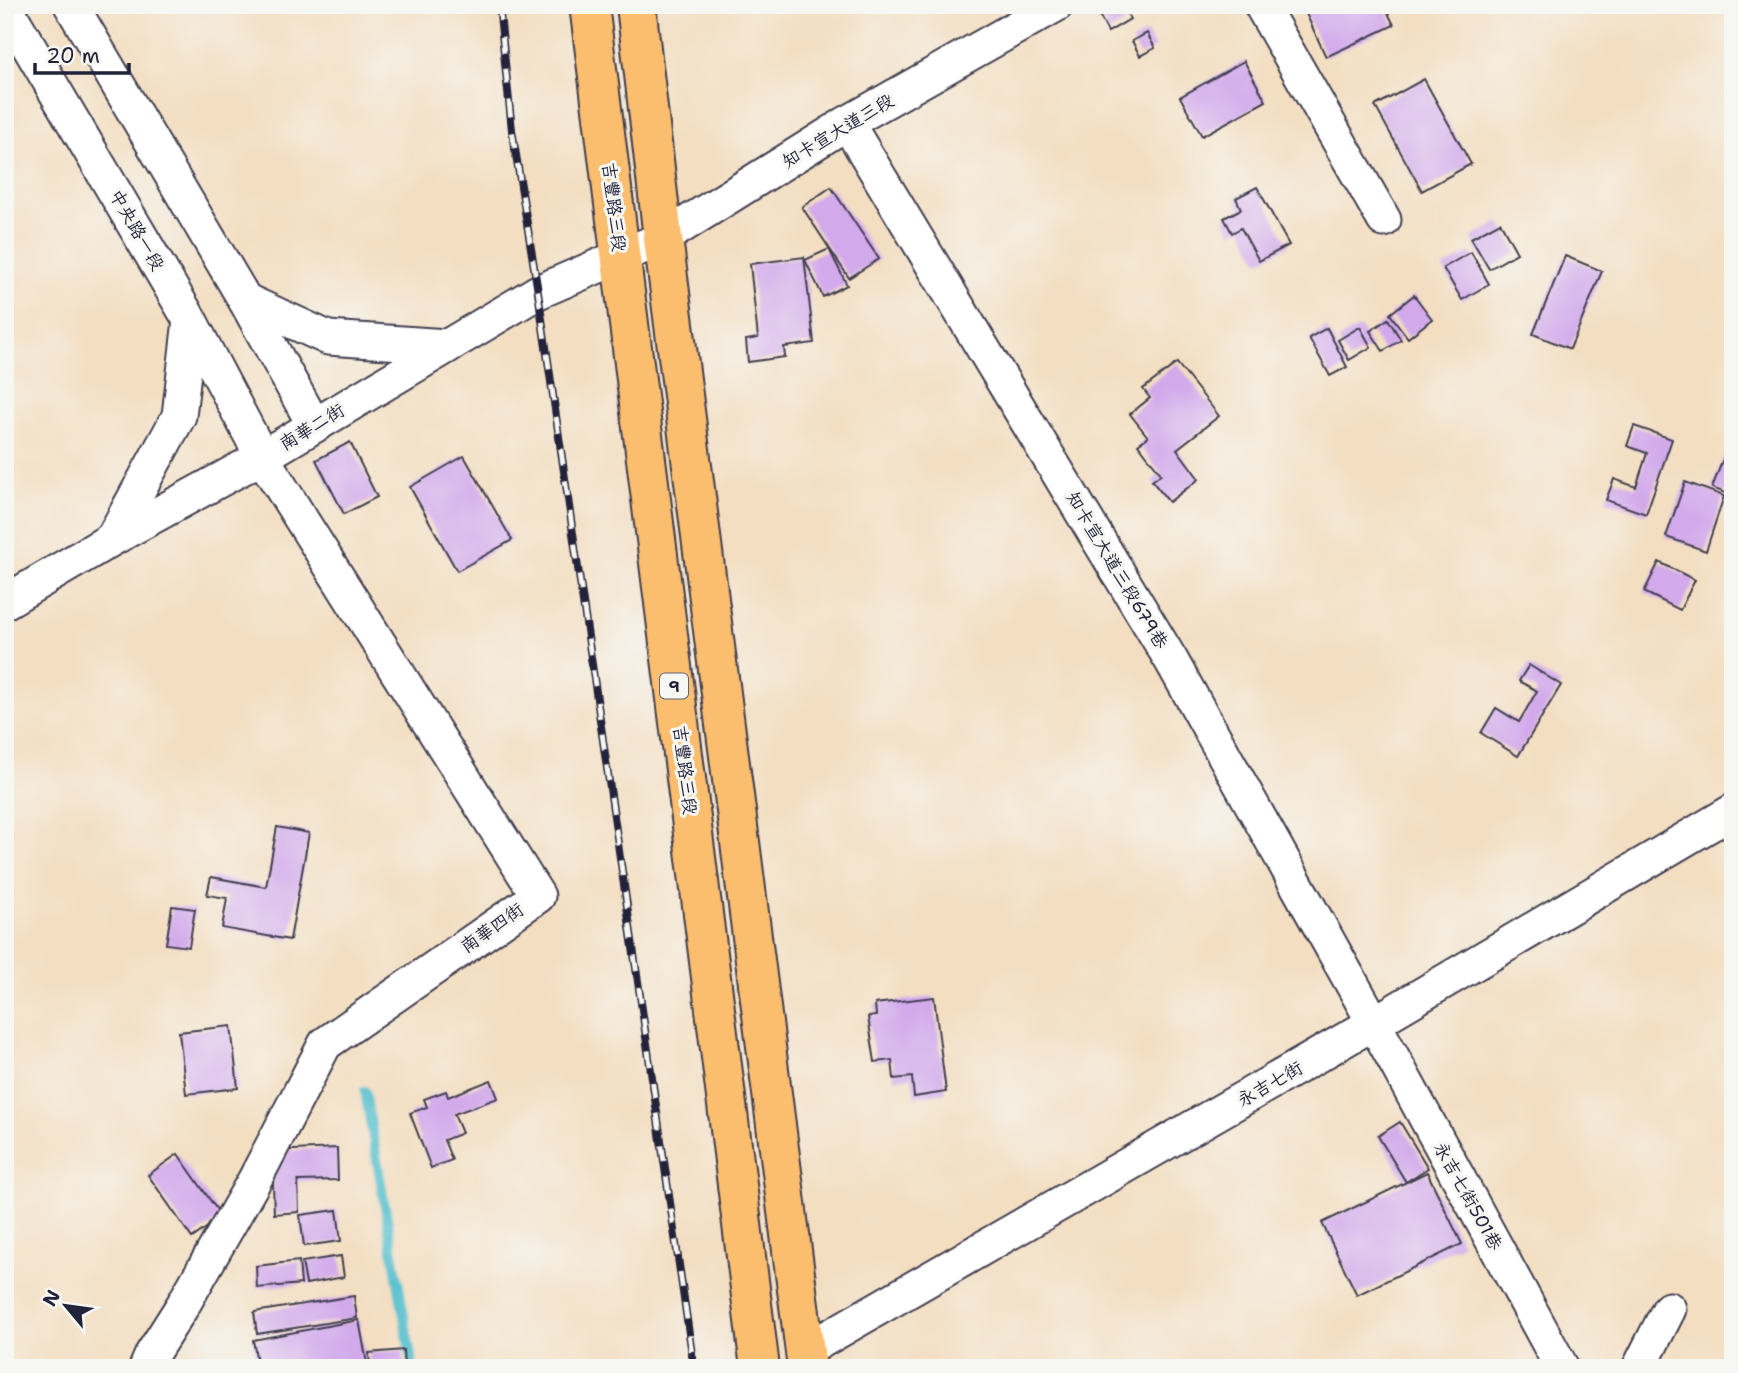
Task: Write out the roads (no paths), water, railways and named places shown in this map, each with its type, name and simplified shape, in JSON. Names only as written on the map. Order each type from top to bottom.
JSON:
[{"type":"main road","name":"吉豐路三段","points":[[589,5],[760,1368]]},
{"type":"main road","points":[[636,5],[805,1360]]},
{"type":"street","points":[[71,5],[245,300],[314,425]]},
{"type":"street","name":"知卡宣大道三段","points":[[621,257],[663,238],[847,123],[1056,5]]},
{"type":"street","points":[[1261,5],[1384,220]]},
{"type":"street","name":"中央路一段","points":[[5,6],[190,320],[262,457]]},
{"type":"street","name":"知卡宣大道三段679巷","points":[[847,123],[1171,660],[1374,1023]]},
{"type":"street","name":"南華二街","points":[[5,602],[112,539],[262,457],[538,292],[621,257]]},
{"type":"street","points":[[245,300],[328,338],[447,346]]},
{"type":"street","points":[[112,539],[179,416],[190,320]]},
{"type":"street","name":"南華四街","points":[[146,1368],[152,1353],[183,1305],[254,1181],[325,1044],[538,896],[262,457]]},
{"type":"street","name":"永吉七街","points":[[805,1360],[1733,811]]},
{"type":"street","name":"永吉七街501巷","points":[[1374,1023],[1562,1368]]},
{"type":"street","points":[[1639,1368],[1669,1310]]},
{"type":"waterway","points":[[365,1091],[413,1368]]},
{"type":"railway","points":[[499,5],[512,130],[538,292],[694,1368]]}]
